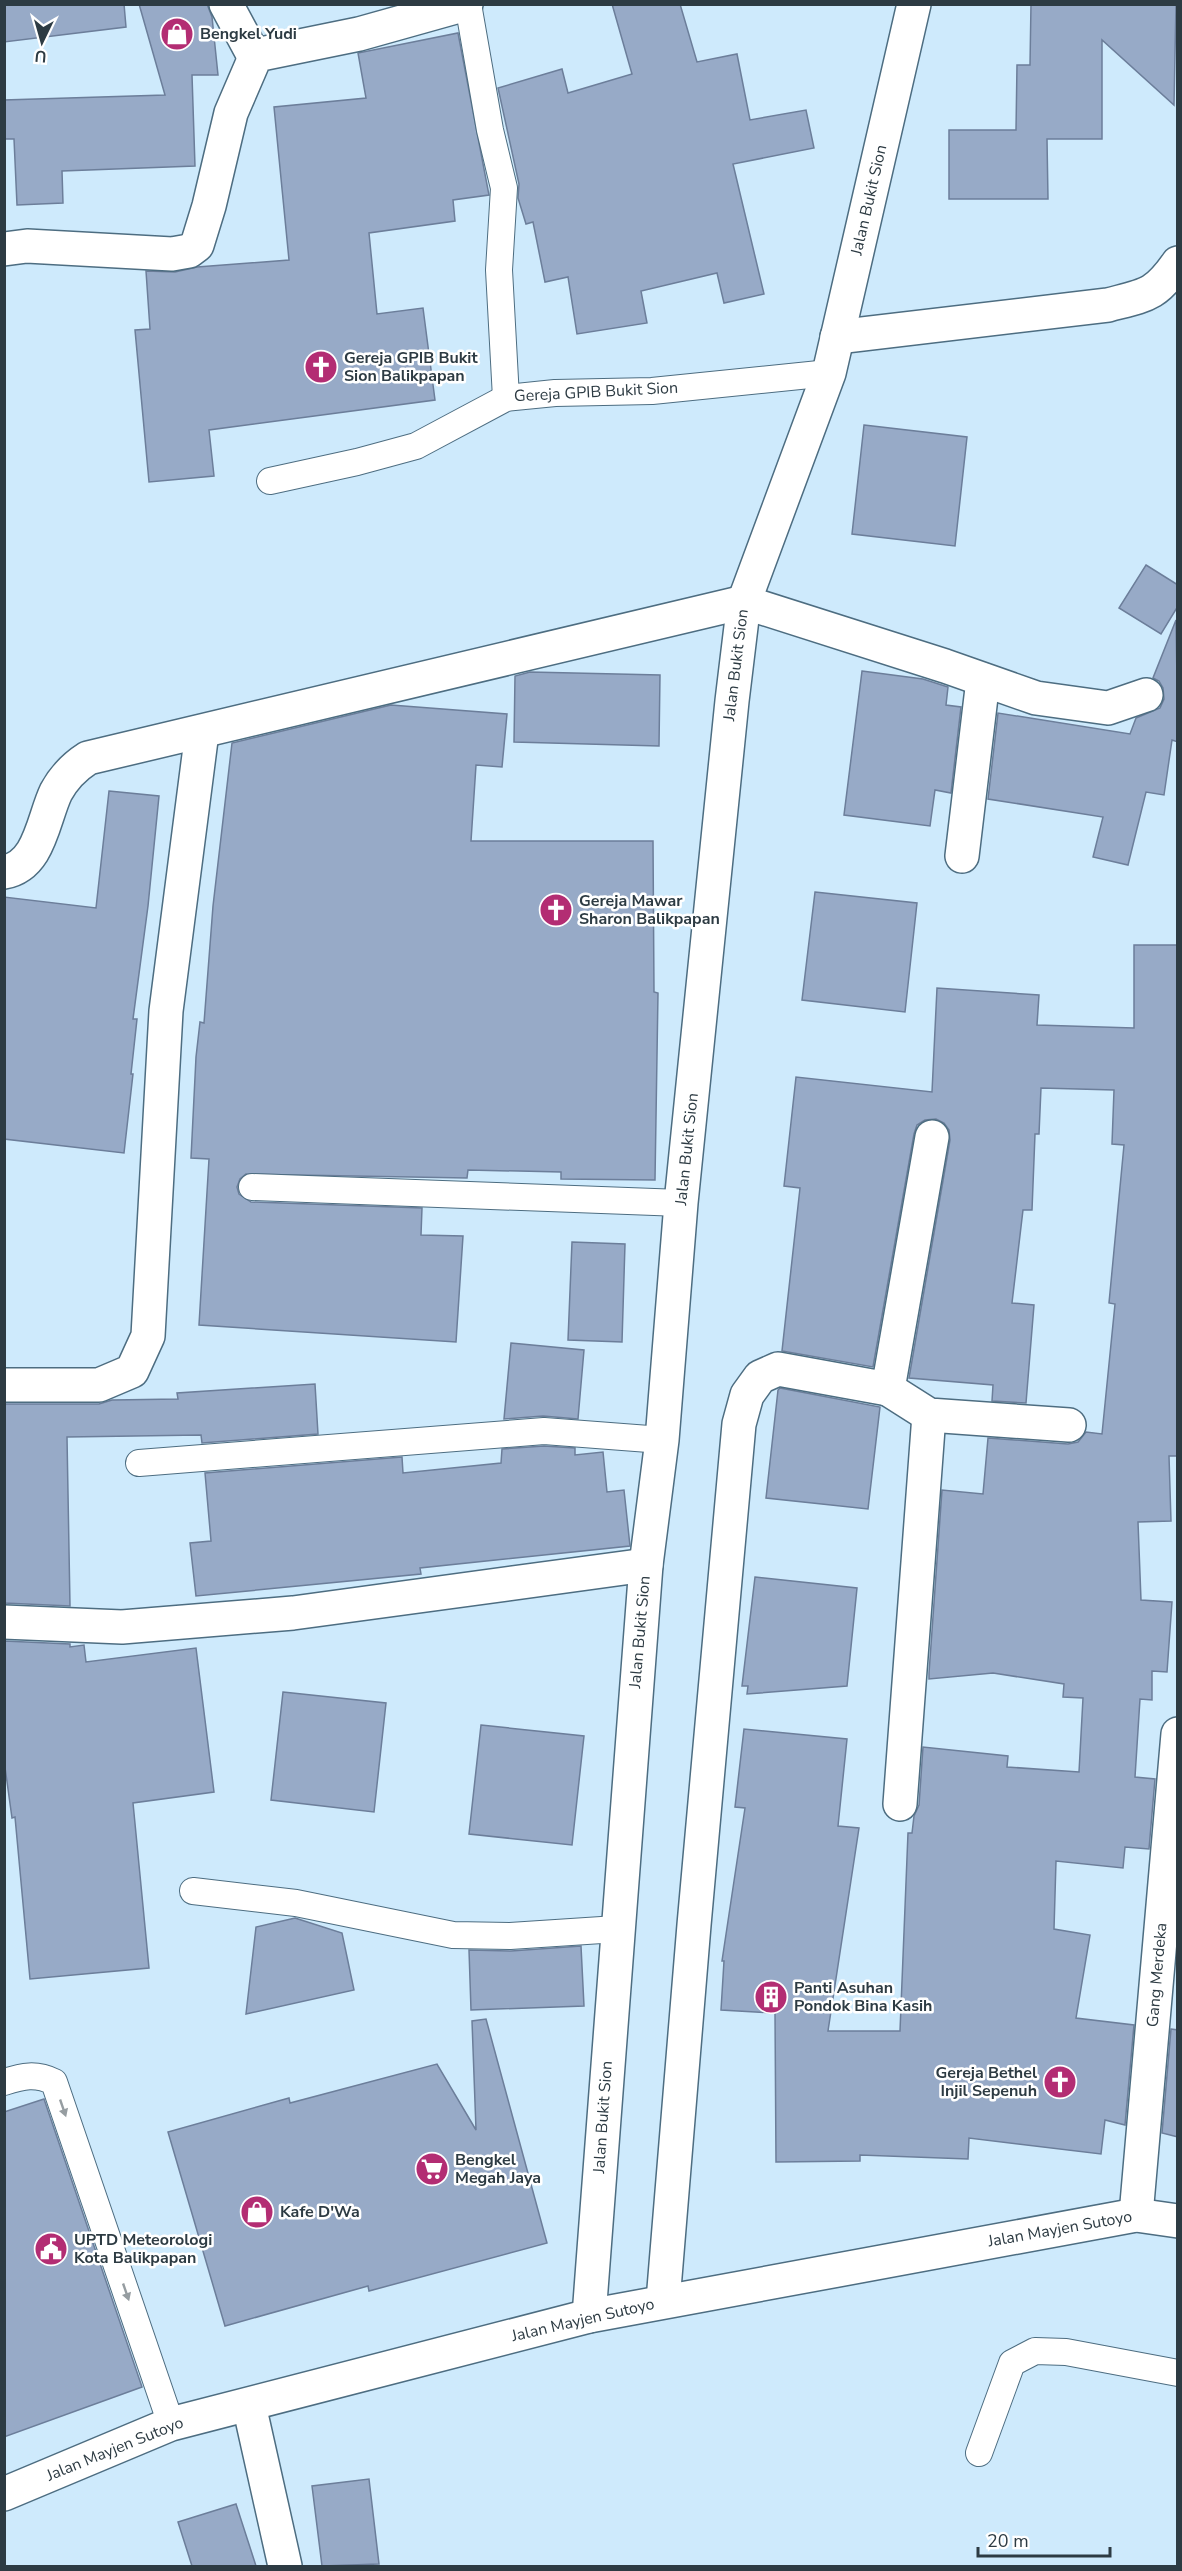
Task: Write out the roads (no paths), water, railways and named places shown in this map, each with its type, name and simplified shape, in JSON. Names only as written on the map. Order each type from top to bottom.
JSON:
[{"type":"street","points":[[226,4],[255,58]]},
{"type":"street","points":[[4,249],[27,246],[172,254],[189,250],[197,245],[209,206],[231,113],[255,55],[358,34],[467,4]]},
{"type":"street","name":"Jalan Bukit Sion","points":[[590,2316],[617,1929],[646,1565],[662,1440],[681,1203],[744,602],[829,373],[914,4]]},
{"type":"street","points":[[837,337],[1108,305],[1143,296],[1172,285]]},
{"type":"street","points":[[4,872],[13,870],[27,861],[35,847],[56,792],[70,770],[88,758],[744,602],[1036,698],[1108,708],[1146,695]]},
{"type":"street","points":[[962,856],[983,680]]},
{"type":"street","points":[[4,1385],[99,1385],[132,1371],[148,1336],[166,1011],[202,732]]},
{"type":"street","points":[[888,1389],[933,1137]]},
{"type":"street","points":[[663,2301],[739,1424],[747,1395],[760,1377],[778,1369],[888,1389],[929,1415],[1069,1425]]},
{"type":"street","points":[[900,1804],[929,1415]]},
{"type":"street","points":[[4,1622],[122,1627],[293,1613],[646,1565]]},
{"type":"street","name":"Gang Merdeka","points":[[1136,2215],[1178,1734]]},
{"type":"street","name":"Jalan Mayjen Sutoyo","points":[[4,2494],[171,2424],[249,2406],[590,2316],[1136,2215],[1178,2221]]},
{"type":"street","points":[[249,2406],[285,2566]]},
{"type":"lane","points":[[467,4],[490,130],[504,188],[499,270],[506,398]]},
{"type":"lane","name":"Gereja GPIB Bukit Sion","points":[[270,481],[357,462],[416,446],[506,398],[555,393],[652,391],[829,373]]},
{"type":"lane","points":[[252,1187],[681,1203]]},
{"type":"lane","points":[[139,1463],[544,1431],[662,1440]]},
{"type":"lane","points":[[193,1891],[296,1903],[453,1935],[510,1936],[617,1929]]},
{"type":"lane","points":[[4,2082],[25,2075],[41,2075],[54,2082],[171,2424]]},
{"type":"lane","points":[[979,2452],[1011,2363],[1035,2351],[1066,2352],[1178,2373]]},
{"type":"place","name":"Bengkel Yudi","points":[[177,34]]},
{"type":"place","name":"Gereja GPIB Bukit Sion Balikpapan","points":[[321,367]]},
{"type":"place","name":"Gereja Mawar Sharon Balikpapan","points":[[556,910]]},
{"type":"place","name":"Panti Asuhan Pondok Bina Kasih","points":[[771,1997]]},
{"type":"place","name":"Gereja Bethel Injil Sepenuh","points":[[1060,2082]]},
{"type":"place","name":"Bengkel Megah Jaya","points":[[432,2169]]},
{"type":"place","name":"Kafe D'Wa","points":[[257,2212]]},
{"type":"place","name":"UPTD Meteorologi Kota Balikpapan","points":[[51,2249]]}]
